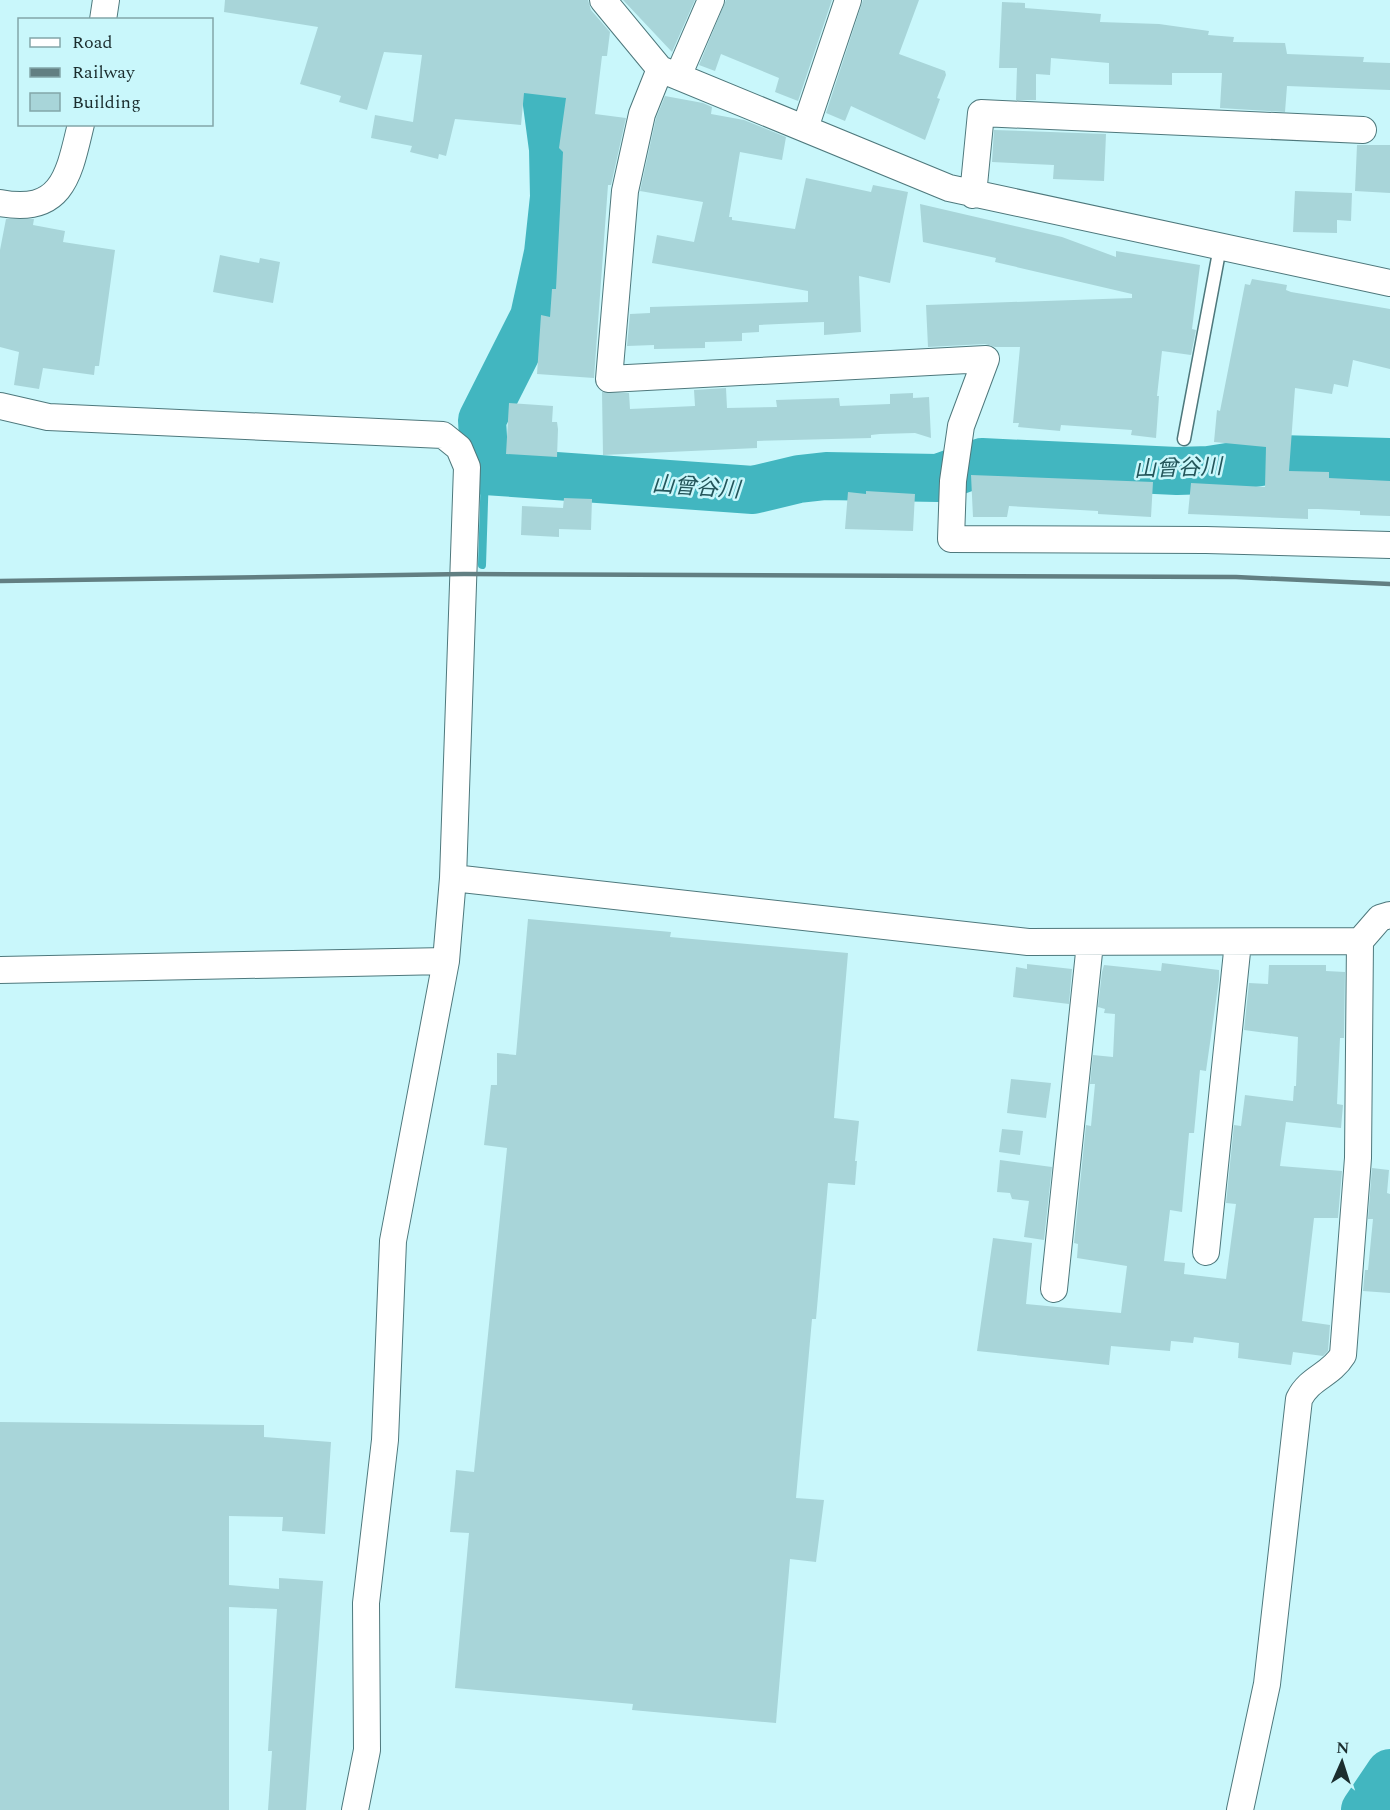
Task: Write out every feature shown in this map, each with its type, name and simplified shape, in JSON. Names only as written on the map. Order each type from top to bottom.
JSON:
[{"type":"street","points":[[103,18],[106,0]]},
{"type":"street","points":[[603,0],[669,73],[949,188],[1390,283]]},
{"type":"street","points":[[711,0],[669,73],[642,114],[625,191],[609,379],[986,359],[961,426],[953,481],[951,539],[1206,540],[1390,545]]},
{"type":"street","points":[[805,128],[848,0]]},
{"type":"street","points":[[973,195],[981,113],[1363,130]]},
{"type":"street","points":[[0,203],[16,206],[39,203],[59,190],[69,174],[81,126]]},
{"type":"street","points":[[0,406],[48,417],[443,435],[459,448],[467,467],[453,878],[446,961],[393,1241],[386,1440],[366,1603],[367,1750],[355,1810]]},
{"type":"street","points":[[453,878],[1028,942],[1360,941]]},
{"type":"street","points":[[1240,1810],[1267,1684],[1299,1400],[1306,1386],[1336,1366],[1343,1355],[1358,1158],[1360,941],[1380,918],[1390,915]]},
{"type":"street","points":[[1206,1252],[1238,942]]},
{"type":"street","points":[[1054,1289],[1090,943]]},
{"type":"street","points":[[0,970],[446,961]]},
{"type":"lane","points":[[1184,439],[1220,247]]},
{"type":"building","points":[[225,0],[588,0],[591,10],[610,32],[607,56],[602,56],[595,114],[626,118],[611,185],[608,185],[594,378],[537,374],[541,315],[550,317],[552,289],[556,289],[563,152],[559,148],[566,98],[524,93],[521,125],[455,119],[446,156],[439,154],[438,159],[410,152],[412,146],[371,138],[375,115],[413,122],[422,55],[384,52],[367,110],[339,102],[341,96],[300,84],[318,27],[224,12]]},
{"type":"building","points":[[623,0],[695,0],[672,52]]},
{"type":"building","points":[[726,0],[832,0],[798,101],[775,92],[779,78],[721,54],[715,71],[699,65]]},
{"type":"building","points":[[863,0],[919,0],[899,54],[945,71],[946,75],[925,140],[851,106],[845,121],[826,113]]},
{"type":"building","points":[[1002,2],[1025,3],[1025,8],[1101,14],[1100,22],[1159,24],[1209,31],[1208,35],[1234,37],[1233,42],[1285,43],[1287,54],[1364,57],[1363,62],[1390,63],[1390,90],[1287,86],[1285,112],[1220,108],[1222,73],[1172,73],[1172,85],[1109,84],[1109,63],[1051,58],[1050,75],[1036,74],[1036,100],[1016,100],[1017,68],[999,68]]},
{"type":"building","points":[[665,96],[703,103],[712,107],[711,114],[744,120],[786,137],[782,160],[740,152],[729,217],[732,217],[732,220],[795,229],[806,178],[871,192],[873,185],[908,192],[890,283],[859,276],[861,332],[824,335],[824,322],[759,325],[759,332],[742,333],[742,341],[705,342],[705,348],[654,349],[654,345],[627,346],[630,314],[650,313],[650,307],[808,302],[808,291],[652,263],[657,235],[694,242],[703,202],[640,191],[656,118]]},
{"type":"building","points":[[994,130],[1106,134],[1104,181],[1053,179],[1054,165],[992,162]]},
{"type":"building","points":[[1357,145],[1390,145],[1390,193],[1355,191]]},
{"type":"building","points":[[1295,191],[1352,193],[1351,221],[1337,220],[1337,233],[1293,232]]},
{"type":"building","points":[[920,204],[1062,237],[1116,257],[1116,251],[1200,265],[1192,329],[1196,330],[1191,355],[1162,351],[1157,396],[1159,396],[1156,438],[1131,435],[1132,430],[1061,425],[1060,431],[1018,427],[1019,423],[1013,423],[1020,347],[995,347],[985,344],[928,347],[926,305],[1132,298],[1132,294],[995,262],[996,258],[923,242]]},
{"type":"building","points":[[6,219],[34,219],[33,225],[65,231],[63,242],[115,250],[99,366],[95,366],[94,375],[43,368],[39,389],[14,385],[19,352],[0,347],[0,250]]},
{"type":"building","points":[[220,255],[259,263],[260,258],[280,262],[273,303],[213,292]]},
{"type":"building","points":[[1252,279],[1287,285],[1286,290],[1291,292],[1390,309],[1390,369],[1353,360],[1348,387],[1334,384],[1332,394],[1295,388],[1289,471],[1329,472],[1329,478],[1390,481],[1390,516],[1360,515],[1360,511],[1318,509],[1308,509],[1308,519],[1188,514],[1191,483],[1265,487],[1266,447],[1214,442],[1217,410],[1220,411],[1245,284],[1250,285]]},
{"type":"building","points":[[726,388],[727,408],[777,407],[776,400],[839,398],[840,406],[890,404],[890,394],[913,393],[913,398],[929,397],[931,438],[915,433],[880,434],[871,435],[871,438],[757,441],[757,448],[603,455],[602,392],[629,393],[630,409],[695,406],[694,390]]},
{"type":"building","points":[[509,403],[553,406],[552,422],[557,422],[558,429],[557,457],[506,454]]},
{"type":"building","points":[[971,475],[1153,482],[1151,517],[1098,514],[1098,511],[1009,506],[1007,517],[973,517]]},
{"type":"building","points":[[866,491],[915,494],[913,531],[845,529],[848,492],[866,494]]},
{"type":"building","points":[[564,498],[592,499],[591,530],[559,529],[559,537],[521,535],[522,506],[563,508]]},
{"type":"building","points":[[528,919],[671,932],[670,937],[848,953],[834,1118],[859,1121],[855,1185],[828,1183],[816,1319],[812,1319],[796,1498],[824,1500],[816,1562],[790,1559],[776,1723],[632,1710],[633,1704],[455,1688],[469,1533],[450,1532],[456,1470],[474,1472],[507,1148],[484,1145],[491,1085],[497,1085],[497,1053],[516,1055]]},
{"type":"building","points":[[1162,963],[1219,970],[1206,1071],[1200,1070],[1194,1133],[1189,1133],[1182,1212],[1170,1210],[1164,1261],[1185,1263],[1184,1274],[1226,1279],[1236,1204],[1226,1203],[1234,1125],[1241,1126],[1245,1095],[1293,1101],[1294,1086],[1296,1086],[1298,1037],[1244,1030],[1249,983],[1268,984],[1269,965],[1326,965],[1326,971],[1345,972],[1344,1038],[1340,1038],[1337,1104],[1343,1105],[1341,1128],[1286,1122],[1280,1166],[1342,1171],[1338,1218],[1314,1218],[1302,1321],[1330,1325],[1328,1351],[1323,1356],[1293,1352],[1291,1365],[1238,1358],[1239,1343],[1194,1337],[1193,1343],[1171,1341],[1170,1351],[1111,1346],[1109,1365],[977,1351],[993,1238],[1032,1243],[1026,1304],[1121,1313],[1127,1266],[1077,1258],[1078,1244],[1074,1243],[1086,1125],[1091,1126],[1095,1084],[1090,1084],[1093,1055],[1113,1057],[1115,1014],[1104,1013],[1105,1009],[1098,1007],[1102,972],[1104,965],[1161,971]]},
{"type":"building","points":[[1027,964],[1072,969],[1069,1004],[1013,997],[1016,967],[1027,969]]},
{"type":"building","points":[[1011,1079],[1051,1083],[1046,1118],[1007,1113]]},
{"type":"building","points":[[1002,1129],[1023,1131],[1020,1155],[999,1152]]},
{"type":"building","points":[[1000,1160],[1052,1167],[1044,1240],[1024,1237],[1029,1201],[1012,1199],[1010,1193],[997,1192]]},
{"type":"building","points":[[1372,1168],[1389,1170],[1387,1193],[1390,1194],[1390,1293],[1363,1291],[1365,1270],[1368,1270],[1373,1219],[1368,1219]]},
{"type":"building","points":[[0,1422],[264,1425],[264,1437],[331,1442],[325,1534],[282,1531],[283,1517],[229,1516],[229,1585],[279,1589],[279,1578],[323,1581],[306,1810],[268,1810],[272,1751],[268,1751],[277,1609],[229,1607],[229,1810],[0,1810]]},
{"type":"waterway","name":"山曾谷川","points":[[533,0],[553,149],[554,197],[548,253],[534,317],[482,420],[485,471],[753,490],[799,479],[826,476],[938,478],[982,462],[1177,471],[1209,470],[1279,459],[1390,462]]},
{"type":"waterway","points":[[482,565],[485,471]]},
{"type":"waterway","name":"山曾谷川","points":[[1365,1810],[1390,1773]]},
{"type":"railway","points":[[0,581],[464,574],[1236,577],[1390,584]]}]
